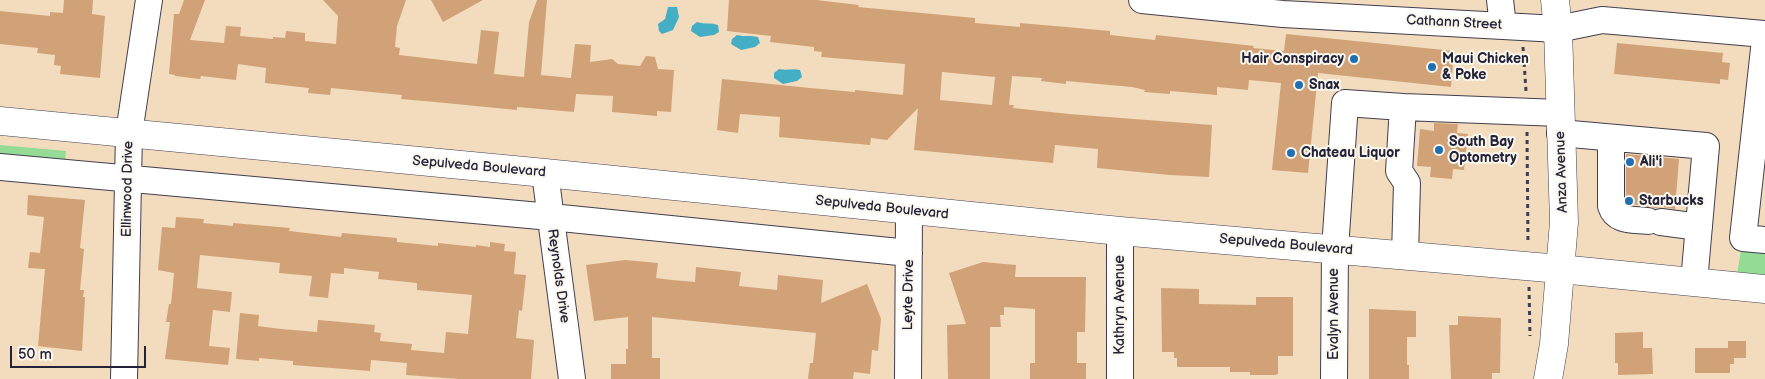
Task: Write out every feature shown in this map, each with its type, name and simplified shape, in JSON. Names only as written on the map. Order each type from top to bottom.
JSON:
[{"type":"main road","name":"Anza Avenue","points":[[1548,379],[1554,344],[1564,222],[1558,29],[1555,0]]},
{"type":"main road","name":"Sepulveda Boulevard","points":[[0,121],[545,173],[909,211],[1765,289]]},
{"type":"main road","name":"Anza Avenue","points":[[1554,344],[1560,379]]},
{"type":"street","name":"Ellinwood Drive","points":[[124,379],[128,133],[149,0]]},
{"type":"street","name":"Cathann Street","points":[[1142,0],[1282,7],[1558,29],[1601,10],[1765,34]]},
{"type":"street","points":[[1500,0],[1503,26]]},
{"type":"street","points":[[1765,40],[1743,238],[1765,240]]},
{"type":"street","name":"Evalyn Avenue","points":[[1334,379],[1335,249],[1345,103],[1403,106]]},
{"type":"street","points":[[1405,256],[1407,183],[1399,171],[1403,106],[1527,112],[1611,138],[1706,146],[1694,282]]},
{"type":"street","points":[[1611,138],[1612,211],[1619,218],[1699,227]]},
{"type":"street","points":[[0,167],[550,217],[909,253]]},
{"type":"street","name":"Reynolds Drive","points":[[545,173],[572,379]]},
{"type":"street","name":"Leyte Drive","points":[[908,379],[909,211]]},
{"type":"street","name":"Kathryn Avenue","points":[[1120,231],[1120,379]]},
{"type":"path","points":[[1526,75],[1527,219]]},
{"type":"green space","points":[[0,145],[66,151],[65,161],[0,155]]},
{"type":"green space","points":[[1743,238],[1765,240],[1765,289],[1735,286]]},
{"type":"water","points":[[668,7],[677,7],[679,17],[673,30],[662,34],[659,31],[658,24],[665,19]]},
{"type":"water","points":[[697,22],[718,25],[719,32],[714,35],[700,37],[691,31],[692,26]]},
{"type":"water","points":[[737,35],[758,37],[760,43],[755,47],[741,50],[731,44],[732,39]]},
{"type":"water","points":[[779,69],[800,70],[802,77],[797,81],[783,84],[774,78],[774,73]]},
{"type":"building","points":[[64,0],[93,0],[92,14],[105,16],[100,78],[60,74],[61,66],[54,65],[55,55],[37,53],[38,48],[0,44],[0,11],[50,16],[50,12],[63,13]]},
{"type":"building","points":[[184,0],[205,0],[190,40],[224,43],[226,26],[241,27],[240,36],[273,39],[273,37],[285,38],[286,31],[305,33],[305,41],[336,44],[338,16],[323,0],[406,0],[397,26],[395,47],[400,48],[399,55],[477,64],[481,30],[499,32],[494,74],[524,77],[529,22],[537,0],[547,0],[541,75],[571,78],[575,44],[591,45],[590,62],[612,59],[618,64],[640,66],[646,56],[655,57],[658,69],[674,70],[671,112],[657,111],[657,116],[612,112],[613,96],[576,94],[574,112],[517,107],[517,110],[401,99],[402,95],[331,88],[330,95],[308,93],[309,88],[265,83],[266,68],[238,64],[236,80],[201,76],[200,79],[175,76],[169,74],[174,14],[179,14]]},
{"type":"building","points":[[431,0],[483,0],[443,22]]},
{"type":"building","points":[[729,0],[816,0],[859,5],[858,7],[975,18],[975,23],[1020,27],[1020,23],[1110,31],[1110,35],[1155,40],[1156,35],[1284,51],[1286,34],[1454,51],[1451,87],[1318,73],[1308,173],[1272,170],[1281,83],[1249,80],[1248,90],[1217,87],[1217,95],[1170,91],[1170,94],[1144,92],[1145,90],[1132,87],[1066,81],[1066,84],[1041,81],[1042,78],[1012,76],[1009,105],[1014,105],[1013,108],[1212,125],[1209,177],[1097,168],[1098,149],[1055,145],[1053,163],[914,150],[918,108],[887,140],[871,138],[870,145],[779,137],[780,117],[740,114],[738,133],[717,130],[722,79],[903,95],[905,64],[821,57],[822,52],[814,51],[814,47],[770,42],[771,36],[727,31]],"holes":[[[942,72],[995,77],[992,105],[940,100]]]},
{"type":"building","points":[[1617,43],[1723,53],[1722,62],[1730,63],[1728,80],[1720,79],[1720,84],[1614,74]]},
{"type":"building","points":[[1434,123],[1458,124],[1457,133],[1468,134],[1464,170],[1453,169],[1452,179],[1430,177],[1431,167],[1417,166],[1420,129],[1434,131]]},
{"type":"building","points":[[1626,154],[1679,159],[1675,209],[1626,203]]},
{"type":"building","points":[[28,195],[85,200],[80,248],[84,249],[80,290],[84,290],[83,297],[85,297],[82,351],[38,346],[45,269],[28,268],[30,252],[40,253],[44,217],[27,215]]},
{"type":"building","points":[[176,217],[204,219],[203,223],[233,226],[233,223],[290,228],[289,231],[341,237],[342,233],[397,238],[397,242],[438,246],[438,243],[476,247],[476,245],[490,247],[490,242],[505,244],[504,251],[516,252],[514,274],[526,275],[522,311],[519,310],[516,338],[534,340],[531,379],[459,379],[406,375],[407,363],[371,360],[370,371],[293,365],[293,361],[259,358],[259,361],[236,359],[240,313],[259,315],[258,326],[281,329],[317,332],[318,320],[375,325],[374,332],[381,333],[380,341],[412,344],[411,350],[444,353],[446,332],[468,334],[472,295],[417,290],[417,283],[378,279],[379,272],[344,268],[344,274],[331,273],[328,298],[309,296],[312,276],[279,273],[280,263],[200,255],[197,288],[232,292],[230,312],[213,310],[209,346],[230,348],[228,365],[165,359],[170,322],[166,322],[169,304],[171,304],[174,273],[158,270],[162,227],[175,228]]},
{"type":"building","points":[[625,260],[658,263],[656,278],[672,280],[695,282],[696,267],[741,272],[739,286],[777,290],[778,275],[823,280],[821,303],[867,284],[881,319],[878,351],[872,350],[870,374],[854,372],[853,379],[808,379],[810,363],[813,363],[816,333],[652,317],[652,358],[660,358],[660,379],[611,379],[611,364],[626,364],[628,317],[594,321],[586,265]]},
{"type":"building","points":[[983,262],[1016,265],[1015,277],[1086,277],[1085,332],[1077,332],[1077,363],[1086,363],[1086,379],[1030,379],[1030,363],[1035,363],[1035,309],[1004,307],[1004,315],[1000,315],[1001,327],[990,327],[990,379],[948,379],[947,325],[966,324],[949,273]]},
{"type":"building","points":[[1161,288],[1199,289],[1199,304],[1256,305],[1256,297],[1293,297],[1293,356],[1278,356],[1278,374],[1275,375],[1250,375],[1250,372],[1230,372],[1230,367],[1177,367],[1177,358],[1174,358],[1174,352],[1162,352]]},
{"type":"building","points":[[1369,309],[1416,311],[1416,337],[1407,337],[1409,379],[1369,379]]},
{"type":"building","points":[[1458,316],[1501,318],[1500,373],[1492,373],[1492,379],[1451,379],[1449,325],[1458,325]]},
{"type":"building","points":[[1643,332],[1643,348],[1652,348],[1653,374],[1618,375],[1618,363],[1615,363],[1615,333]]},
{"type":"building","points":[[1728,341],[1746,341],[1746,358],[1734,358],[1734,364],[1730,364],[1730,373],[1695,373],[1695,348],[1728,348]]},
{"type":"place","name":"Hair Conspiracy","points":[[1354,59]]},
{"type":"place","name":"Maui Chicken & Poke","points":[[1432,67]]},
{"type":"place","name":"Snax","points":[[1299,85]]},
{"type":"place","name":"South Bay Optometry","points":[[1439,150]]},
{"type":"place","name":"Chateau Liquor","points":[[1291,153]]},
{"type":"place","name":"Ali'i","points":[[1630,162]]},
{"type":"place","name":"Starbucks","points":[[1629,201]]}]
